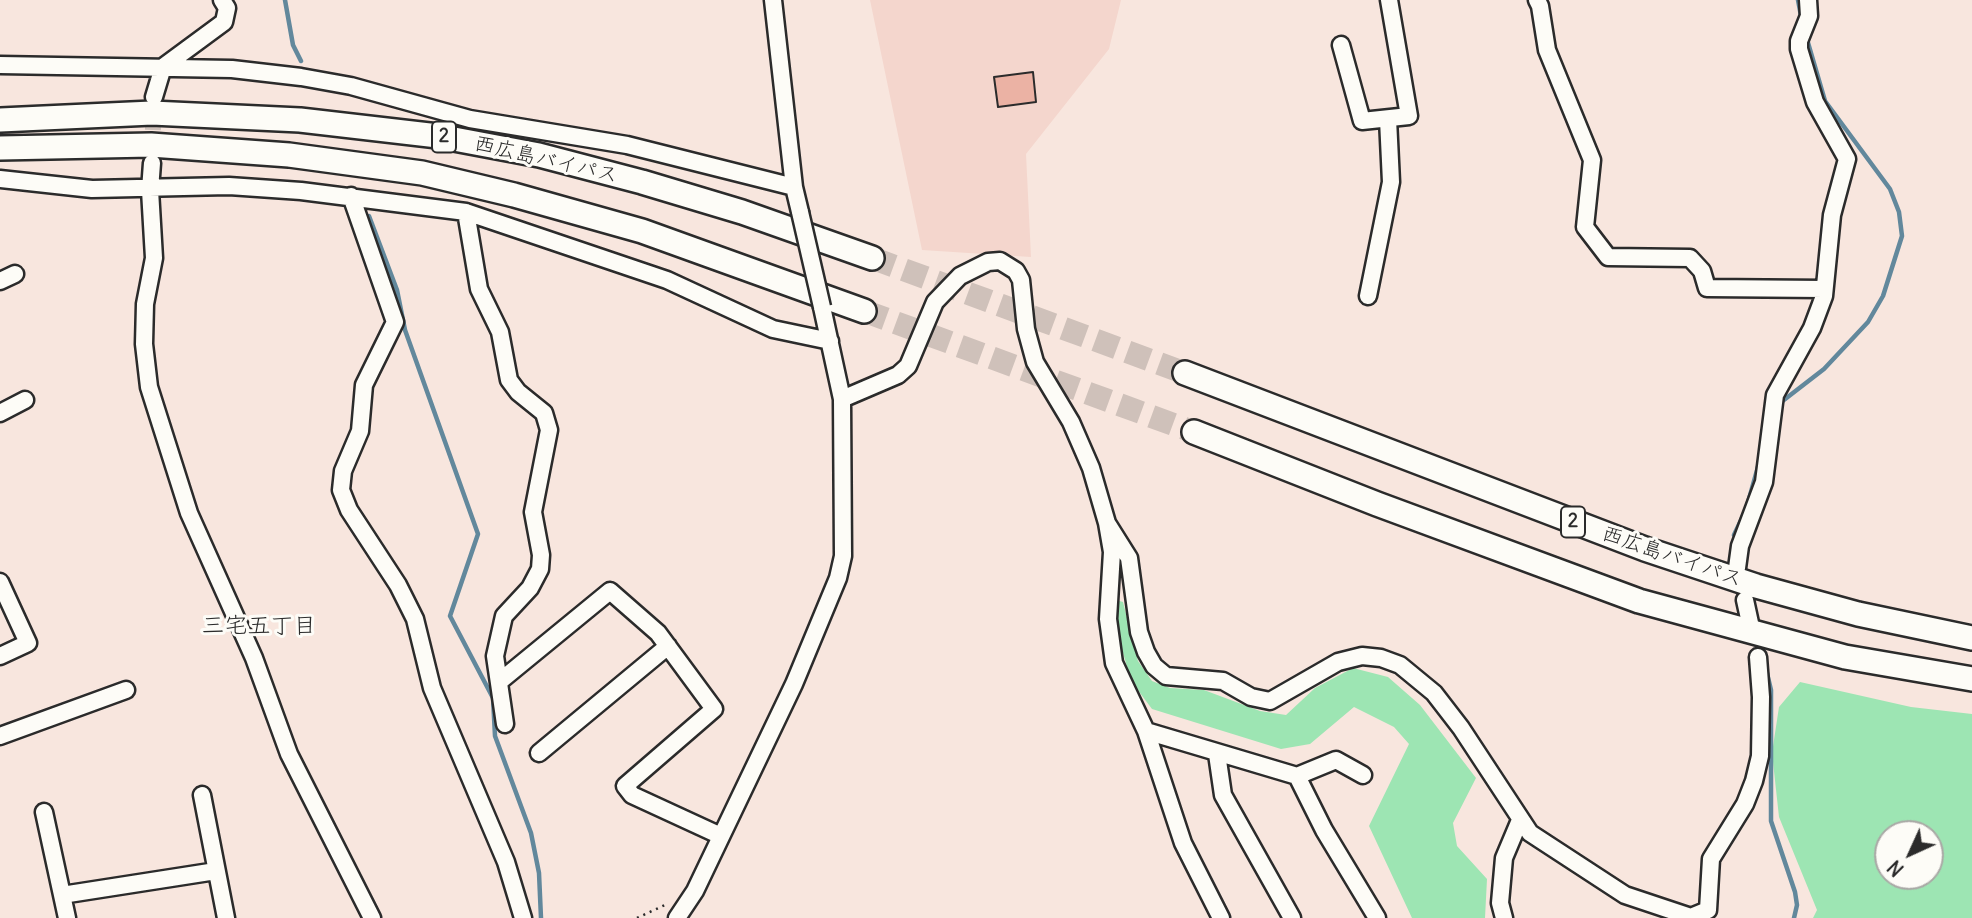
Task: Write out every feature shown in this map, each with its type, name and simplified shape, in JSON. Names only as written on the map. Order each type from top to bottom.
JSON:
[{"type":"highway","name":"西広島バイパス","points":[[0,120],[152,113],[300,120],[438,136],[539,155],[642,182],[742,212],[872,258]]},
{"type":"highway","name":"西広島バイパス","points":[[0,148],[151,145],[289,155],[422,173],[514,195],[642,231],[864,310]]},
{"type":"highway","name":"西広島バイパス","points":[[1185,373],[1645,549],[1756,586],[1858,614],[1972,638]]},
{"type":"highway","points":[[1194,432],[1377,504],[1639,601],[1845,657],[1972,679]]},
{"type":"street","points":[[677,918],[695,891],[793,684],[838,578],[843,556],[842,398],[794,187],[773,0]]},
{"type":"street","points":[[1341,45],[1362,121],[1409,116],[1389,0]]},
{"type":"street","points":[[1537,0],[1546,50],[1592,160],[1585,227],[1608,257],[1690,258],[1702,271],[1707,288],[1824,289]]},
{"type":"street","points":[[1737,568],[1740,546],[1764,482],[1775,396],[1812,328],[1824,289],[1832,215],[1847,159],[1815,102],[1799,49],[1800,37],[1809,16],[1808,0]]},
{"type":"street","points":[[154,97],[163,66],[224,22],[230,3]]},
{"type":"street","points":[[0,65],[163,66],[232,69],[301,77],[351,86],[470,120],[626,145],[794,187]]},
{"type":"street","points":[[1368,296],[1391,183],[1388,119]]},
{"type":"street","points":[[152,163],[150,190],[154,258],[145,304],[144,344],[149,387],[189,513],[254,658],[289,754],[372,918]]},
{"type":"street","points":[[0,179],[92,189],[229,187],[351,196],[466,212],[667,280],[773,329],[830,341]]},
{"type":"street","points":[[351,196],[395,322],[364,385],[360,431],[343,471],[341,490],[349,510],[398,585],[415,619],[432,688],[506,862],[523,918]]},
{"type":"street","points":[[466,212],[479,289],[500,332],[509,380],[518,392],[544,413],[549,430],[533,512],[541,555],[540,569],[530,588],[505,615],[495,656],[505,723]]},
{"type":"street","points":[[842,398],[898,374],[908,366],[941,295],[960,276],[978,266],[1000,261],[1016,271],[1021,280],[1026,329],[1035,362],[1071,422],[1091,468],[1107,523],[1112,552],[1110,642],[1120,680],[1146,731],[1183,843],[1221,918]]},
{"type":"street","points":[[0,281],[15,274]]},
{"type":"street","points":[[0,413],[25,400]]},
{"type":"street","points":[[1107,523],[1129,558],[1139,632],[1146,652],[1154,666],[1166,676],[1223,681],[1251,697],[1270,701],[1338,662],[1371,657],[1400,665],[1434,693],[1461,728],[1530,833],[1625,895],[1690,917],[1701,916],[1708,910],[1711,902],[1709,870],[1714,849],[1745,804],[1760,756],[1758,657]]},
{"type":"street","points":[[0,582],[28,643],[0,656]]},
{"type":"street","points":[[499,682],[610,591],[668,646],[714,709],[625,786],[632,794],[721,836]]},
{"type":"street","points":[[1745,600],[1750,623]]},
{"type":"street","points":[[539,753],[668,646]]},
{"type":"street","points":[[0,736],[125,691]]},
{"type":"street","points":[[1146,731],[1297,776],[1336,760],[1363,775]]},
{"type":"street","points":[[1217,754],[1223,795],[1292,918]]},
{"type":"street","points":[[1297,776],[1324,830],[1377,918]]},
{"type":"street","points":[[202,795],[226,918]]},
{"type":"street","points":[[44,812],[66,918]]},
{"type":"street","points":[[1504,918],[1500,903],[1504,858],[1520,820]]},
{"type":"street","points":[[62,895],[216,871]]},
{"type":"shaded area","points":[[870,0],[1121,0],[1109,49],[1026,154],[1031,257],[922,250]]},
{"type":"green space","points":[[1116,600],[1123,602],[1138,661],[1152,681],[1170,688],[1204,690],[1260,711],[1286,715],[1315,688],[1353,668],[1388,677],[1420,705],[1476,778],[1453,823],[1457,846],[1487,879],[1485,918],[1412,918],[1369,826],[1409,744],[1394,727],[1354,707],[1310,744],[1281,749],[1152,709],[1131,681],[1114,621]]},
{"type":"green space","points":[[1800,682],[1911,707],[1972,714],[1972,918],[1813,918],[1817,910],[1779,817],[1772,753],[1779,707]]},
{"type":"building","points":[[1033,72],[1036,102],[998,107],[994,77]]},
{"type":"waterway","points":[[285,0],[293,45],[301,61]]},
{"type":"waterway","points":[[1798,0],[1802,21]]},
{"type":"waterway","points":[[1780,403],[1824,369],[1868,322],[1883,296],[1902,236],[1899,212],[1890,189],[1825,101],[1806,36]]},
{"type":"waterway","points":[[369,216],[397,290],[405,330],[478,534],[450,616],[493,698],[495,736],[531,833],[539,873],[541,918]]},
{"type":"waterway","points":[[1747,506],[1759,463]]},
{"type":"waterway","points":[[1734,535],[1744,514]]},
{"type":"waterway","points":[[1766,669],[1771,690],[1771,821],[1795,892],[1797,905],[1794,918]]},
{"type":"tunnel","points":[[152,154],[154,102]]},
{"type":"tunnel","points":[[872,258],[1185,373]]},
{"type":"tunnel","points":[[864,311],[1194,432]]},
{"type":"district","name":"三宅五丁目","points":[[259,626]]}]
